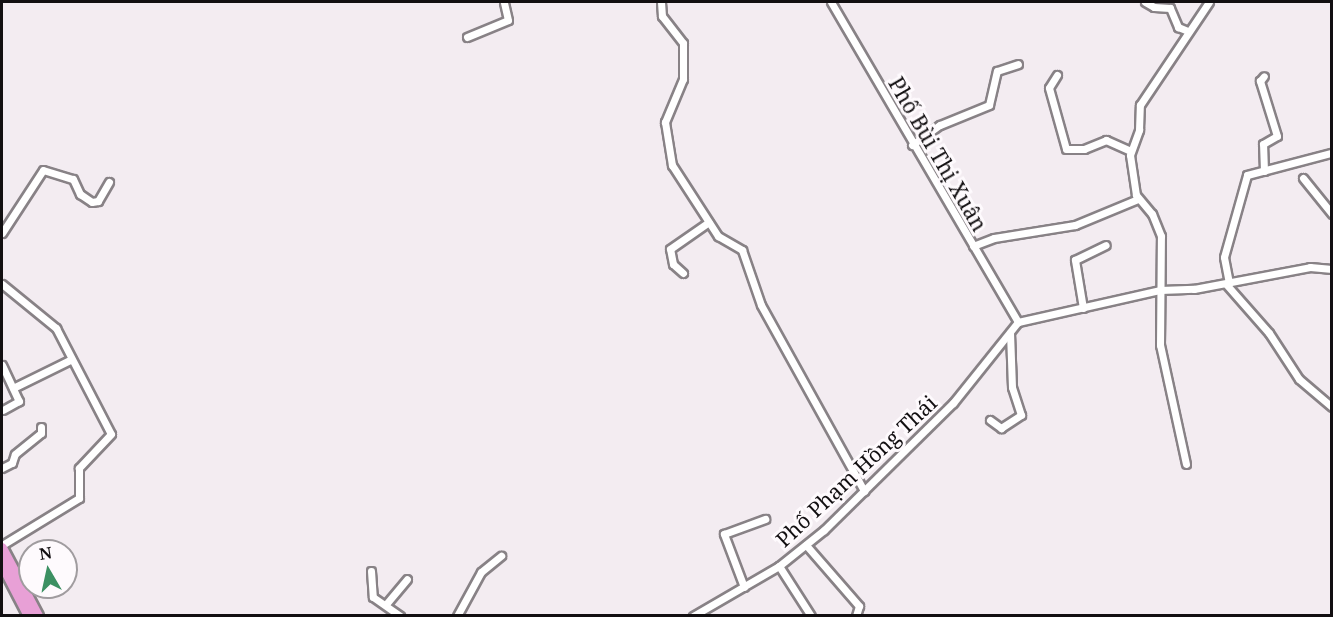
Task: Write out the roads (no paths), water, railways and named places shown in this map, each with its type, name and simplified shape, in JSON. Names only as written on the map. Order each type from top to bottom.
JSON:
[{"type":"highway","points":[[2,546],[38,615]]},
{"type":"highway","points":[[2,564],[29,615]]},
{"type":"street","points":[[467,37],[508,20],[504,2]]},
{"type":"street","points":[[661,2],[662,16],[682,39],[684,73],[666,116],[665,134],[675,171],[721,240],[742,250],[761,305],[864,490]]},
{"type":"street","name":"Phố Bùi Thị Xuân","points":[[831,2],[912,146],[1018,322]]},
{"type":"street","points":[[1145,2],[1154,7],[1170,8],[1178,27],[1188,31]]},
{"type":"street","points":[[1186,465],[1178,413],[1161,351],[1161,236],[1152,214],[1137,199],[1131,151],[1139,130],[1140,105],[1209,2]]},
{"type":"street","points":[[912,146],[940,125],[988,105],[997,71],[1018,64]]},
{"type":"street","points":[[1057,75],[1049,88],[1066,149],[1084,149],[1106,140],[1131,151]]},
{"type":"street","points":[[1264,76],[1260,81],[1277,136],[1263,144],[1264,171]]},
{"type":"street","points":[[1331,153],[1247,175],[1224,256],[1228,284],[1269,333],[1299,379],[1332,407]]},
{"type":"street","points":[[2,232],[43,170],[73,179],[80,194],[94,202],[109,182]]},
{"type":"street","points":[[1303,178],[1332,214]]},
{"type":"street","points":[[973,246],[994,238],[1075,225],[1137,199]]},
{"type":"street","points":[[683,273],[673,264],[669,249],[709,222]]},
{"type":"street","points":[[1083,308],[1075,260],[1106,245]]},
{"type":"street","points":[[1018,322],[1160,290],[1228,284],[1310,267],[1332,269]]},
{"type":"street","points":[[2,284],[44,315],[59,333],[70,360],[110,435],[79,468],[79,498],[2,546]]},
{"type":"street","name":"Phố Phạm Hồng Thái","points":[[693,615],[779,566],[806,545],[980,374],[1018,322]]},
{"type":"street","points":[[990,420],[1001,428],[1021,415],[1012,387],[1010,333]]},
{"type":"street","points":[[13,388],[70,360]]},
{"type":"street","points":[[2,365],[19,401],[3,410]]},
{"type":"street","points":[[2,468],[12,463],[15,454],[41,433],[41,427]]},
{"type":"street","points":[[744,587],[724,532],[765,519]]},
{"type":"street","points":[[806,545],[860,606],[856,615]]},
{"type":"street","points":[[457,615],[481,572],[501,556]]},
{"type":"street","points":[[779,566],[811,615]]},
{"type":"street","points":[[371,572],[373,597],[387,603],[400,615]]},
{"type":"street","points":[[387,603],[407,579]]}]
